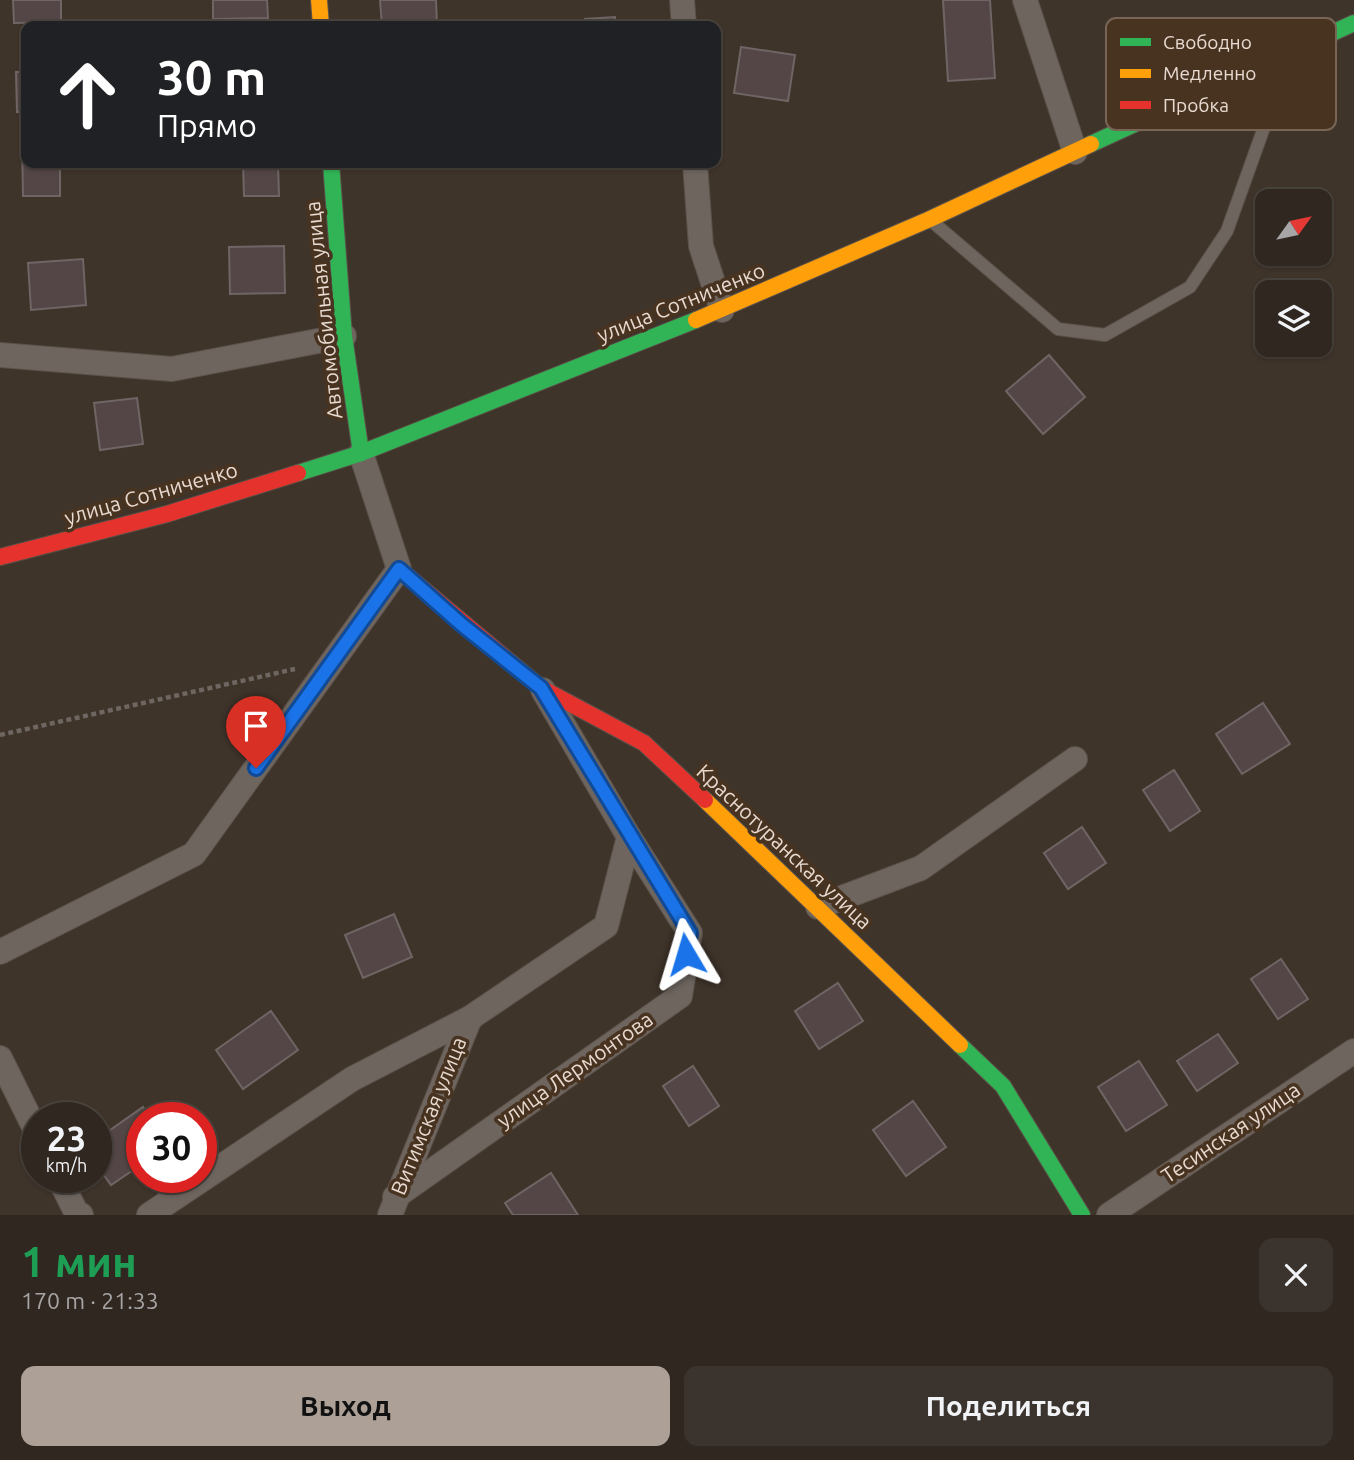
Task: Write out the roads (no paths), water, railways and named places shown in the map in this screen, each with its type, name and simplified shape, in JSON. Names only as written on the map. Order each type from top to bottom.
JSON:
[{"type":"main road","points":[[319,0],[321,21]]},
{"type":"main road","name":"улица Сотниченко","points":[[1336,32],[1354,23]]},
{"type":"main road","name":"улица Сотниченко","points":[[0,557],[167,514],[361,453],[722,310],[930,219],[1123,130]]},
{"type":"main road","name":"Автомобильная улица","points":[[331,168],[344,336],[361,453]]},
{"type":"main road","name":"Краснотуранская улица","points":[[399,569],[461,624],[541,688],[644,743],[1003,1086],[1082,1215]]},
{"type":"street","points":[[682,0],[684,21]]},
{"type":"street","points":[[1025,0],[1075,152]]},
{"type":"street","points":[[695,168],[701,246],[722,310]]},
{"type":"street","points":[[0,354],[172,369],[344,336]]},
{"type":"street","points":[[0,953],[194,854],[334,661],[399,569],[361,453]]},
{"type":"street","name":"улица Лермонтова","points":[[393,1206],[680,996],[690,933],[629,837],[541,688]]},
{"type":"street","points":[[818,908],[921,868],[1074,759]]},
{"type":"street","points":[[149,1215],[352,1079],[470,1018],[607,926],[629,837]]},
{"type":"street","name":"Витимская улица","points":[[393,1206],[470,1018]]},
{"type":"street","name":"Тесинская улица","points":[[1109,1215],[1354,1051]]},
{"type":"street","points":[[0,1058],[22,1102]]},
{"type":"street","points":[[66,1193],[76,1212],[81,1215]]},
{"type":"lane","points":[[930,219],[1058,330],[1105,335],[1190,288],[1227,231],[1263,130]]}]
